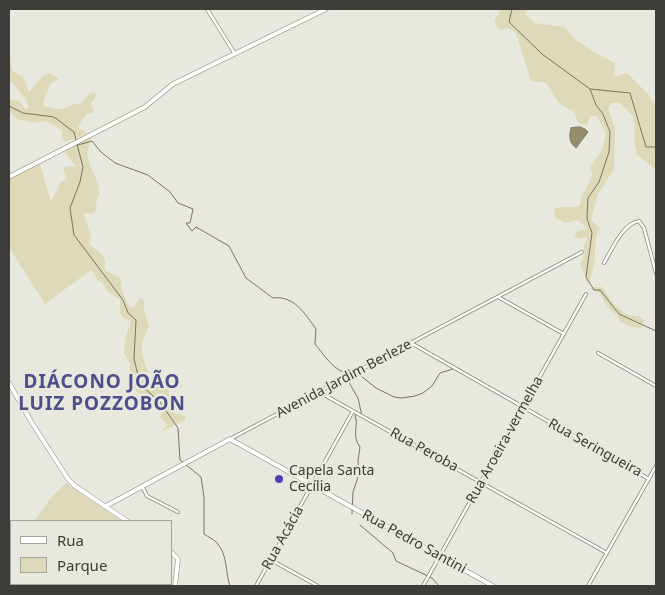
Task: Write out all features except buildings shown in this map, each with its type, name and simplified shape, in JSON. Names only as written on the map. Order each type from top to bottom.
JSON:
[{"type":"street","points":[[207,9],[235,54]]},
{"type":"street","points":[[9,177],[146,107],[173,84],[326,9]]},
{"type":"street","points":[[604,263],[623,231],[634,222],[641,223],[656,273]]},
{"type":"street","name":"Avenida Jardim Berleze","points":[[106,506],[582,252]]},
{"type":"street","name":"Rua Aroeira-vermelha","points":[[423,586],[586,294]]},
{"type":"street","points":[[498,297],[564,334]]},
{"type":"street","name":"Rua Seringueira","points":[[411,343],[649,479]]},
{"type":"street","points":[[598,353],[656,386]]},
{"type":"street","points":[[9,383],[68,479],[75,486],[126,520]]},
{"type":"street","name":"Rua Peroba","points":[[319,392],[607,553]]},
{"type":"street","name":"Rua Acácia","points":[[256,586],[353,411]]},
{"type":"street","name":"Rua Pedro Santini","points":[[230,439],[493,586]]},
{"type":"street","points":[[588,586],[656,466]]},
{"type":"street","points":[[142,486],[147,496],[178,512]]},
{"type":"street","points":[[172,553],[178,559],[175,586]]},
{"type":"street","points":[[271,560],[318,586]]},
{"type":"green space","points":[[501,9],[528,9],[525,14],[535,23],[564,27],[576,40],[615,63],[614,77],[627,73],[649,95],[656,106],[656,170],[637,155],[634,141],[633,117],[620,103],[611,103],[608,109],[615,127],[614,169],[598,194],[591,219],[600,229],[596,237],[594,264],[588,285],[580,263],[583,259],[583,245],[587,237],[579,239],[574,236],[576,232],[587,228],[578,220],[565,223],[556,218],[554,213],[555,209],[561,207],[580,205],[581,198],[593,175],[590,167],[601,151],[606,132],[596,116],[590,116],[587,125],[578,123],[575,113],[559,103],[546,83],[531,81],[516,33],[509,28],[500,30],[494,21]]},
{"type":"green space","points":[[9,55],[13,71],[23,77],[29,92],[48,73],[58,78],[58,80],[51,83],[43,101],[44,106],[60,109],[67,108],[74,103],[79,105],[89,94],[95,92],[96,96],[91,104],[94,110],[91,113],[87,113],[79,125],[79,128],[86,132],[85,134],[65,141],[62,140],[62,130],[46,121],[37,123],[16,119],[9,110],[9,99],[19,101],[25,109],[29,108],[26,100],[9,79]]},
{"type":"green space","points":[[92,136],[88,159],[98,184],[99,195],[96,211],[91,214],[84,214],[91,237],[89,243],[103,256],[105,270],[121,279],[122,290],[130,307],[134,307],[140,298],[144,300],[144,311],[149,326],[144,336],[142,351],[150,386],[156,386],[162,390],[166,387],[168,388],[171,410],[178,415],[185,416],[185,420],[161,432],[167,425],[160,417],[162,413],[160,407],[148,401],[130,385],[130,363],[124,353],[126,336],[131,321],[121,315],[120,299],[108,292],[91,270],[45,304],[9,247],[9,179],[40,164],[51,202],[60,183],[67,178],[63,168],[76,166],[64,150]]},
{"type":"green space","points":[[602,287],[608,297],[622,311],[633,316],[639,316],[645,321],[640,328],[631,327],[619,321],[618,316],[608,308],[599,292],[590,289]]},
{"type":"green space","points":[[66,483],[121,520],[35,520],[53,495]]},
{"type":"shaded area","points":[[580,127],[588,132],[576,148],[571,141],[570,131],[571,128]]},
{"type":"waterway","points":[[512,9],[509,22],[542,54],[590,89],[630,93],[646,147],[656,147]]},
{"type":"waterway","points":[[590,89],[610,132],[609,152],[599,182],[588,198],[587,219],[592,233],[586,277],[594,290],[600,290],[619,314],[656,331]]},
{"type":"waterway","points":[[9,106],[23,113],[54,117],[74,132],[76,140]]},
{"type":"waterway","points":[[78,145],[92,141],[101,152],[115,163],[148,175],[170,192],[178,203],[193,209],[190,223],[186,223],[192,231],[196,227],[229,246],[246,278],[273,298],[287,299],[298,307],[316,329],[315,344],[335,367],[344,373],[350,374]]},
{"type":"waterway","points":[[77,144],[83,167],[80,182],[70,208],[74,235],[123,300],[128,313],[136,320],[134,359],[139,379],[143,387],[160,402],[178,428],[180,460],[201,477],[204,497],[204,534],[214,540],[221,548],[225,558],[230,586]]},
{"type":"waterway","points":[[354,374],[357,377],[361,376],[376,388],[394,397],[402,398],[423,393],[432,386],[440,373],[453,369]]},
{"type":"waterway","points":[[344,374],[358,398],[362,416]]},
{"type":"waterway","points":[[352,514],[353,492],[359,474],[360,447],[356,438],[355,415],[357,414]]},
{"type":"waterway","points":[[360,525],[393,553],[396,561],[432,578],[439,586]]},
{"type":"place","name":"Capela Santa Cecília","points":[[279,479]]},
{"type":"district","name":"DIÁCONO JOÃO LUIZ POZZOBON","points":[[102,394]]}]
